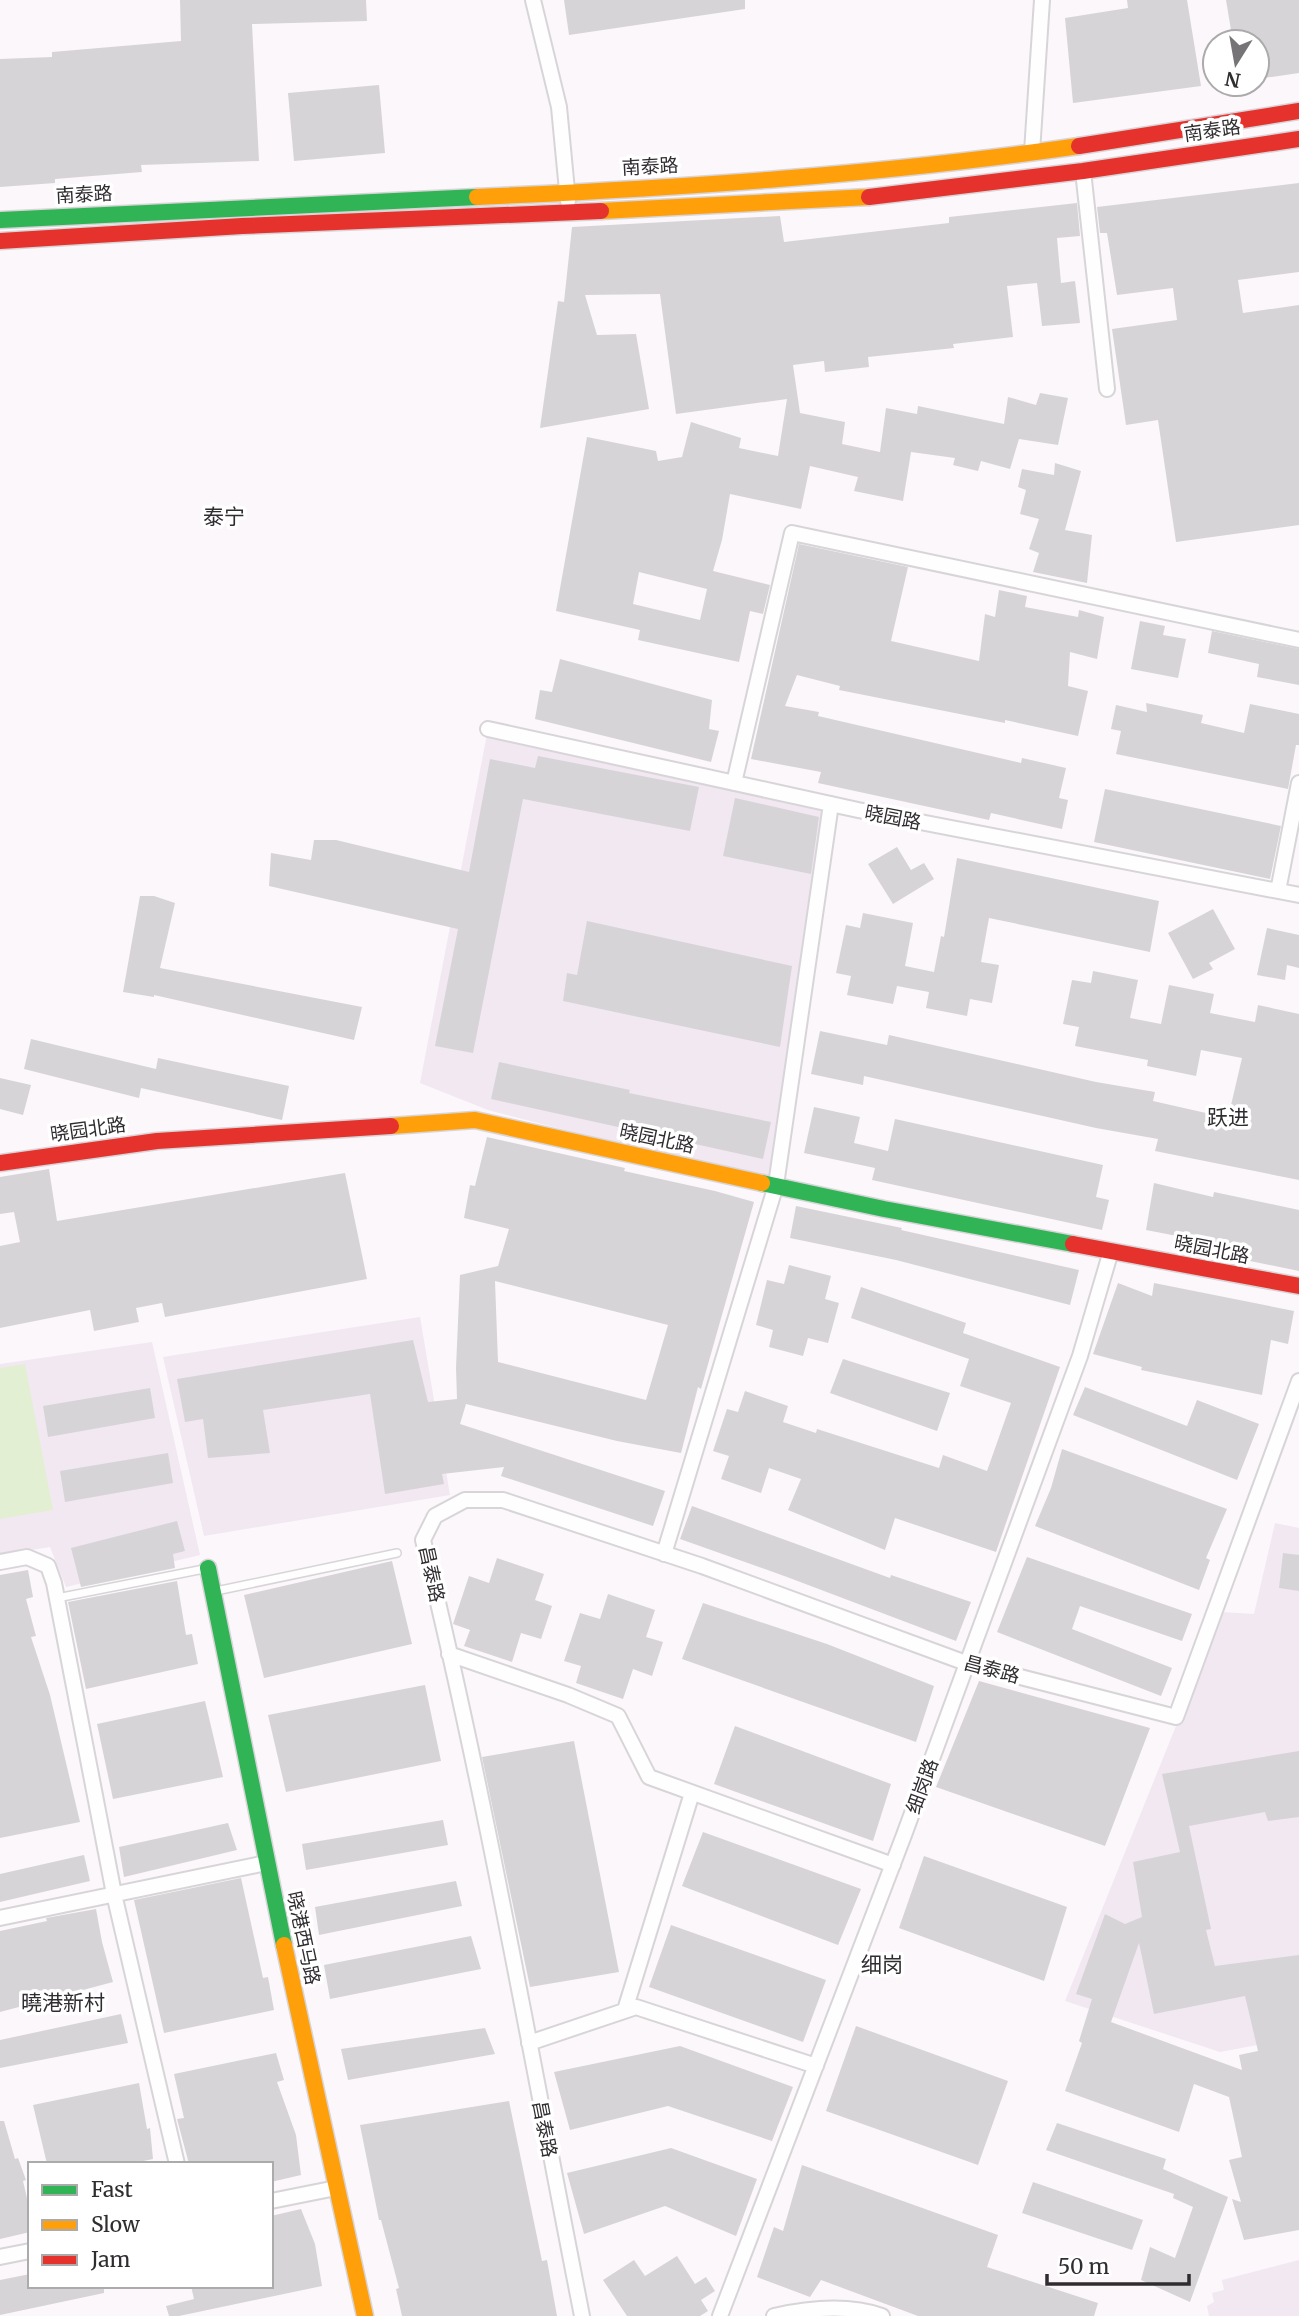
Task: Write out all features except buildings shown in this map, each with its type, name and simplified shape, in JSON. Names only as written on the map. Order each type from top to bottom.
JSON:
[{"type":"main road","name":"南泰路","points":[[0,220],[293,203],[788,180],[1032,152],[1299,111]]},
{"type":"main road","name":"南泰路","points":[[0,241],[242,226],[854,199],[1083,171],[1299,139]]},
{"type":"main road","name":"晓园北路","points":[[0,1163],[157,1141],[475,1120],[897,1211],[1299,1286]]},
{"type":"main road","name":"晓港西马路","points":[[208,1568],[266,1863],[365,2316]]},
{"type":"street","points":[[533,0],[559,107],[568,213]]},
{"type":"street","points":[[1032,152],[1042,0]]},
{"type":"street","points":[[1083,171],[1107,389]]},
{"type":"street","points":[[734,783],[792,533],[1299,640]]},
{"type":"street","name":"晓园路","points":[[488,729],[831,804],[1299,895]]},
{"type":"street","points":[[1278,891],[1299,783]]},
{"type":"street","points":[[664,1554],[776,1185],[831,804]]},
{"type":"street","name":"细岗路","points":[[720,2316],[893,1865],[1080,1356],[1111,1251]]},
{"type":"street","name":"昌泰路","points":[[582,2316],[449,1654],[423,1540],[435,1516],[464,1500],[503,1500],[664,1554],[966,1663],[1176,1717],[1299,1381]]},
{"type":"street","points":[[0,1562],[27,1557],[48,1566],[57,1598],[114,1894],[177,2162]]},
{"type":"street","points":[[449,1654],[568,1695],[618,1717],[649,1777],[893,1865]]},
{"type":"street","points":[[625,2010],[692,1793]]},
{"type":"street","points":[[0,1917],[266,1863]]},
{"type":"street","points":[[528,2043],[636,2007],[816,2066]]},
{"type":"street","points":[[273,2201],[336,2188]]},
{"type":"street","points":[[0,2257],[28,2251]]},
{"type":"street","points":[[775,2316],[804,2309],[865,2310],[882,2316]]},
{"type":"lane","points":[[213,1591],[397,1553]]},
{"type":"lane","points":[[57,1598],[208,1568]]},
{"type":"shaded area","points":[[488,729],[831,804],[776,1185],[488,1110],[420,1083]]},
{"type":"shaded area","points":[[420,1317],[450,1495],[204,1536],[163,1357]]},
{"type":"shaded area","points":[[152,1342],[200,1555],[66,1587],[50,1547],[0,1555],[0,1364]]},
{"type":"shaded area","points":[[1275,1523],[1299,1528],[1299,2037],[1220,2052],[1065,2001],[1222,1612],[1254,1614]]},
{"type":"shaded area","points":[[1299,2260],[1299,2316],[1209,2316],[1207,2306],[1214,2302],[1212,2293],[1224,2290],[1222,2280]]},
{"type":"green space","points":[[25,1364],[53,1510],[0,1519],[0,1368]]},
{"type":"traffic: fast","points":[[0,220],[477,197]]},
{"type":"traffic: fast","points":[[762,1183],[1073,1244]]},
{"type":"traffic: fast","points":[[208,1568],[284,1945]]},
{"type":"traffic: slow","points":[[477,197],[854,173],[1079,146]]},
{"type":"traffic: slow","points":[[601,211],[869,197]]},
{"type":"traffic: slow","points":[[391,1126],[475,1120],[762,1183]]},
{"type":"traffic: slow","points":[[284,1945],[365,2316]]},
{"type":"traffic: jam","points":[[1079,146],[1299,111]]},
{"type":"traffic: jam","points":[[869,197],[1083,171],[1299,139]]},
{"type":"traffic: jam","points":[[0,241],[242,226],[601,211]]},
{"type":"traffic: jam","points":[[0,1163],[157,1141],[391,1126]]},
{"type":"traffic: jam","points":[[1073,1244],[1299,1286]]},
{"type":"district","name":"泰宁","points":[[224,517]]},
{"type":"district","name":"跃进","points":[[1228,1118]]},
{"type":"district","name":"细岗","points":[[882,1965]]},
{"type":"district","name":"曉港新村","points":[[63,2003]]}]
